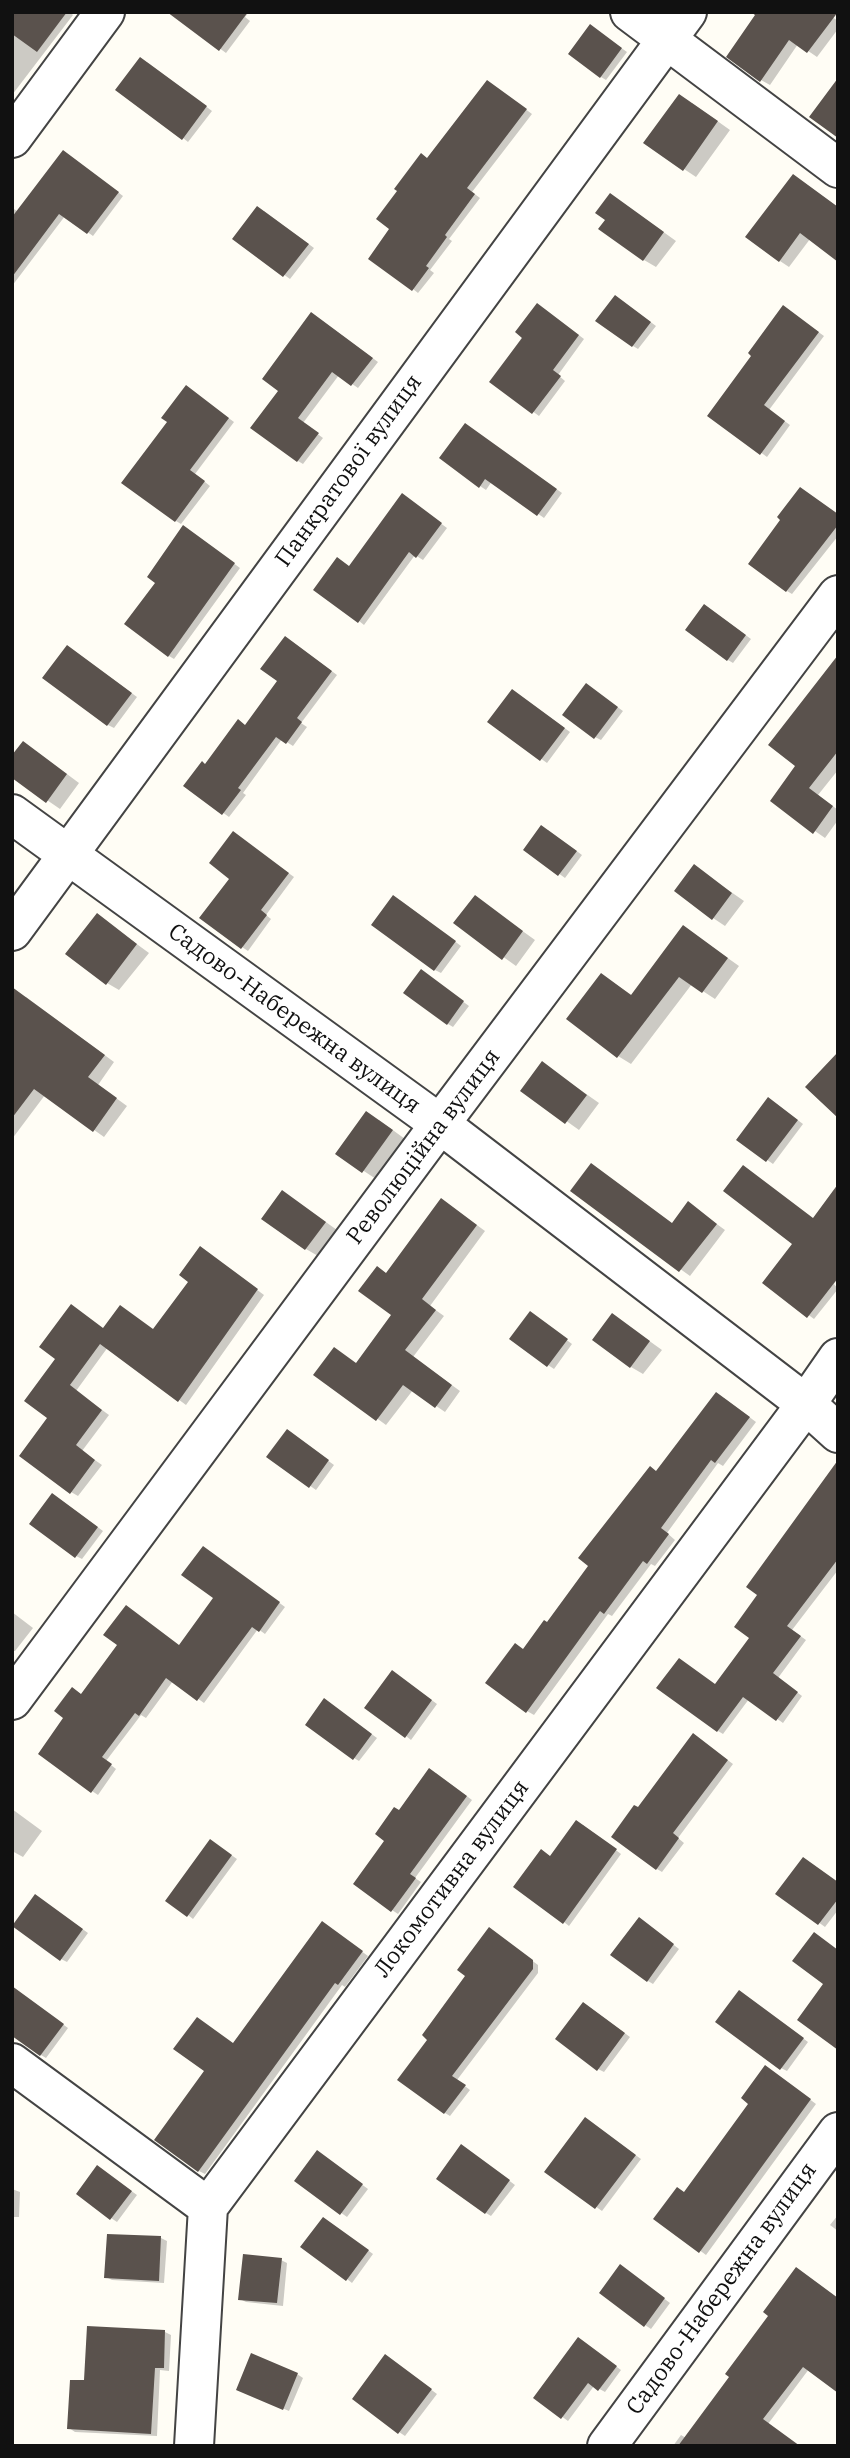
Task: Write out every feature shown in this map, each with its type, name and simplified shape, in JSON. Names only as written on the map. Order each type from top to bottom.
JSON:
[{"type":"street","points":[[12,138],[105,12]]},
{"type":"street","points":[[630,12],[677,26],[838,167]]},
{"type":"street","name":"Панкратової вулиця","points":[[12,931],[677,26]]},
{"type":"street","name":"Революційна вулиця","points":[[12,1700],[838,595]]},
{"type":"street","name":"Садово-Набережна вулиця","points":[[12,814],[440,1124],[806,1404],[838,1433]]},
{"type":"street","name":"Локомотивна вулиця","points":[[208,2207],[838,1358]]},
{"type":"street","points":[[12,2063],[208,2207],[194,2446]]},
{"type":"street","name":"Садово-Набережна вулиця","points":[[608,2445],[838,2132]]},
{"type":"building","points":[[12,12],[67,12],[37,52],[12,34]]},
{"type":"building","points":[[167,12],[248,12],[219,51]]},
{"type":"building","points":[[751,12],[838,12],[807,53],[789,40],[760,82],[726,57],[755,15]]},
{"type":"building","points":[[590,24],[622,48],[600,78],[568,54]]},
{"type":"building","points":[[140,57],[207,106],[182,140],[115,90]]},
{"type":"building","points":[[838,78],[838,138],[809,117]]},
{"type":"building","points":[[487,80],[527,109],[467,188],[475,194],[445,235],[447,237],[426,266],[429,268],[412,291],[368,259],[389,229],[376,219],[421,153],[427,158]]},
{"type":"building","points":[[679,94],[718,121],[683,171],[643,143]]},
{"type":"building","points":[[63,150],[119,192],[87,234],[59,214],[12,277],[12,217]]},
{"type":"building","points":[[793,174],[838,207],[838,262],[800,233],[779,262],[745,237]]},
{"type":"building","points":[[610,193],[664,232],[643,261],[598,229],[605,220],[595,213]]},
{"type":"building","points":[[257,206],[309,244],[283,277],[232,239]]},
{"type":"building","points":[[615,295],[651,322],[632,347],[595,321]]},
{"type":"building","points":[[537,303],[579,335],[553,370],[561,376],[532,414],[489,382],[522,338],[515,332]]},
{"type":"building","points":[[783,305],[819,332],[764,405],[785,421],[760,455],[707,416],[751,356],[748,353]]},
{"type":"building","points":[[311,312],[373,358],[351,386],[332,372],[298,418],[319,433],[297,462],[250,428],[278,391],[262,379]]},
{"type":"building","points":[[186,385],[229,418],[190,470],[205,481],[175,522],[121,483],[167,422],[161,418]]},
{"type":"building","points":[[465,423],[557,489],[537,516],[485,479],[479,488],[439,458]]},
{"type":"building","points":[[800,487],[838,514],[838,525],[786,592],[748,564],[780,520],[777,517]]},
{"type":"building","points":[[402,493],[442,523],[416,558],[409,552],[358,623],[313,590],[337,557],[349,566]]},
{"type":"building","points":[[183,525],[235,563],[168,657],[124,624],[155,583],[147,577]]},
{"type":"building","points":[[704,604],[746,635],[727,661],[685,630]]},
{"type":"building","points":[[285,636],[332,671],[297,718],[302,722],[286,744],[276,737],[238,788],[241,790],[222,815],[183,786],[202,761],[205,764],[238,719],[245,725],[277,681],[260,669]]},
{"type":"building","points":[[67,645],[132,693],[107,726],[42,678]]},
{"type":"building","points":[[838,655],[838,751],[809,788],[833,806],[813,834],[770,801],[795,766],[768,745]]},
{"type":"building","points":[[586,683],[618,707],[594,739],[562,715]]},
{"type":"building","points":[[512,689],[565,728],[540,761],[487,722]]},
{"type":"building","points":[[23,741],[67,774],[46,803],[12,778],[12,755]]},
{"type":"building","points":[[541,825],[577,851],[558,876],[523,850]]},
{"type":"building","points":[[233,831],[289,873],[261,910],[267,915],[241,949],[199,918],[229,879],[209,863]]},
{"type":"building","points":[[694,864],[732,893],[712,920],[674,891]]},
{"type":"building","points":[[393,895],[456,941],[434,971],[371,925]]},
{"type":"building","points":[[475,895],[523,931],[502,960],[453,923]]},
{"type":"building","points":[[97,913],[137,944],[106,985],[65,954]]},
{"type":"building","points":[[683,925],[728,958],[702,993],[679,977],[617,1058],[566,1019],[601,973],[631,995]]},
{"type":"building","points":[[421,969],[464,1001],[447,1025],[403,993]]},
{"type":"building","points":[[12,987],[105,1055],[88,1077],[117,1098],[93,1132],[34,1089],[12,1118]]},
{"type":"building","points":[[838,1052],[838,1118],[805,1087]]},
{"type":"building","points":[[542,1061],[587,1095],[565,1124],[520,1091]]},
{"type":"building","points":[[768,1097],[798,1120],[766,1162],[736,1140]]},
{"type":"building","points":[[366,1111],[393,1130],[362,1173],[335,1154]]},
{"type":"building","points":[[591,1163],[672,1223],[688,1201],[717,1224],[679,1272],[570,1191]]},
{"type":"building","points":[[743,1165],[813,1218],[838,1184],[838,1278],[807,1318],[762,1283],[792,1244],[723,1191]]},
{"type":"building","points":[[282,1190],[326,1222],[305,1250],[261,1219]]},
{"type":"building","points":[[441,1198],[477,1225],[422,1299],[436,1310],[405,1350],[452,1385],[435,1408],[403,1385],[376,1421],[313,1375],[334,1347],[356,1363],[391,1315],[358,1291],[377,1266],[386,1273]]},
{"type":"building","points":[[200,1246],[258,1289],[178,1402],[100,1344],[70,1385],[102,1410],[76,1445],[95,1460],[70,1494],[19,1456],[47,1418],[24,1401],[55,1359],[39,1347],[71,1304],[103,1328],[120,1305],[153,1329],[188,1282],[179,1275]]},
{"type":"building","points":[[530,1311],[568,1339],[547,1367],[509,1339]]},
{"type":"building","points":[[612,1313],[650,1341],[630,1368],[592,1340]]},
{"type":"building","points":[[716,1392],[750,1417],[715,1463],[711,1460],[661,1528],[669,1534],[647,1564],[643,1561],[604,1614],[600,1611],[526,1713],[485,1683],[515,1643],[523,1649],[544,1620],[547,1622],[588,1566],[578,1558],[650,1466],[656,1471]]},
{"type":"building","points":[[287,1429],[329,1460],[309,1488],[266,1457]]},
{"type":"building","points":[[838,1460],[838,1559],[787,1626],[801,1636],[773,1673],[798,1692],[776,1721],[743,1697],[717,1732],[656,1688],[679,1658],[715,1684],[749,1638],[734,1627],[757,1595],[746,1587]]},
{"type":"building","points":[[52,1493],[98,1527],[75,1558],[29,1524]]},
{"type":"building","points":[[203,1546],[280,1602],[259,1632],[252,1627],[197,1701],[166,1678],[139,1716],[135,1713],[102,1757],[112,1764],[91,1793],[38,1754],[63,1718],[54,1711],[72,1687],[81,1694],[117,1645],[103,1635],[126,1605],[179,1645],[213,1598],[181,1575]]},
{"type":"building","points":[[392,1670],[432,1700],[405,1738],[364,1708]]},
{"type":"building","points":[[324,1698],[372,1734],[353,1760],[305,1725]]},
{"type":"building","points":[[693,1733],[728,1760],[673,1833],[679,1838],[656,1870],[611,1837],[634,1805],[638,1807]]},
{"type":"building","points":[[429,1768],[467,1796],[410,1874],[416,1878],[391,1912],[353,1884],[384,1841],[375,1834],[394,1807],[399,1810]]},
{"type":"building","points":[[576,1820],[617,1849],[563,1924],[513,1887],[541,1849],[550,1856]]},
{"type":"building","points":[[210,1839],[232,1855],[187,1917],[165,1901]]},
{"type":"building","points":[[803,1857],[838,1882],[838,1899],[818,1925],[775,1894]]},
{"type":"building","points":[[35,1894],[83,1929],[60,1961],[12,1926]]},
{"type":"building","points":[[639,1917],[674,1944],[647,1982],[610,1955]]},
{"type":"building","points":[[322,1921],[363,1951],[338,1985],[335,1983],[198,2172],[154,2140],[204,2071],[173,2049],[197,2017],[233,2043]]},
{"type":"building","points":[[489,1927],[533,1960],[533,1969],[452,2076],[466,2085],[444,2114],[397,2080],[427,2040],[422,2035],[465,1976],[457,1970]]},
{"type":"building","points":[[814,1932],[838,1950],[838,2050],[797,2020],[823,1984],[792,1961]]},
{"type":"building","points":[[12,1986],[64,2024],[40,2056],[12,2036]]},
{"type":"building","points":[[739,1990],[804,2038],[780,2070],[715,2022]]},
{"type":"building","points":[[583,2002],[625,2033],[597,2071],[555,2039]]},
{"type":"building","points":[[765,2065],[811,2099],[699,2253],[653,2219],[677,2187],[684,2192],[748,2104],[741,2098]]},
{"type":"building","points":[[585,2117],[636,2155],[595,2209],[544,2172]]},
{"type":"building","points":[[461,2144],[510,2180],[485,2214],[436,2179]]},
{"type":"building","points":[[317,2150],[363,2184],[340,2215],[294,2181]]},
{"type":"building","points":[[97,2165],[132,2191],[110,2220],[76,2194]]},
{"type":"building","points":[[323,2217],[369,2250],[346,2281],[300,2247]]},
{"type":"building","points":[[107,2234],[161,2236],[159,2281],[104,2278]]},
{"type":"building","points":[[243,2254],[282,2258],[277,2303],[238,2300]]},
{"type":"building","points":[[620,2264],[665,2298],[644,2327],[599,2293]]},
{"type":"building","points":[[796,2267],[838,2298],[838,2393],[803,2367],[763,2419],[800,2446],[678,2446],[729,2377],[725,2374],[768,2316],[763,2312]]},
{"type":"building","points":[[87,2326],[165,2330],[164,2368],[155,2368],[151,2434],[67,2429],[70,2380],[84,2380]]},
{"type":"building","points":[[578,2337],[617,2366],[598,2391],[588,2383],[561,2419],[533,2398]]},
{"type":"building","points":[[251,2353],[298,2373],[283,2410],[236,2390]]},
{"type":"building","points":[[385,2354],[432,2389],[398,2434],[352,2399]]}]
